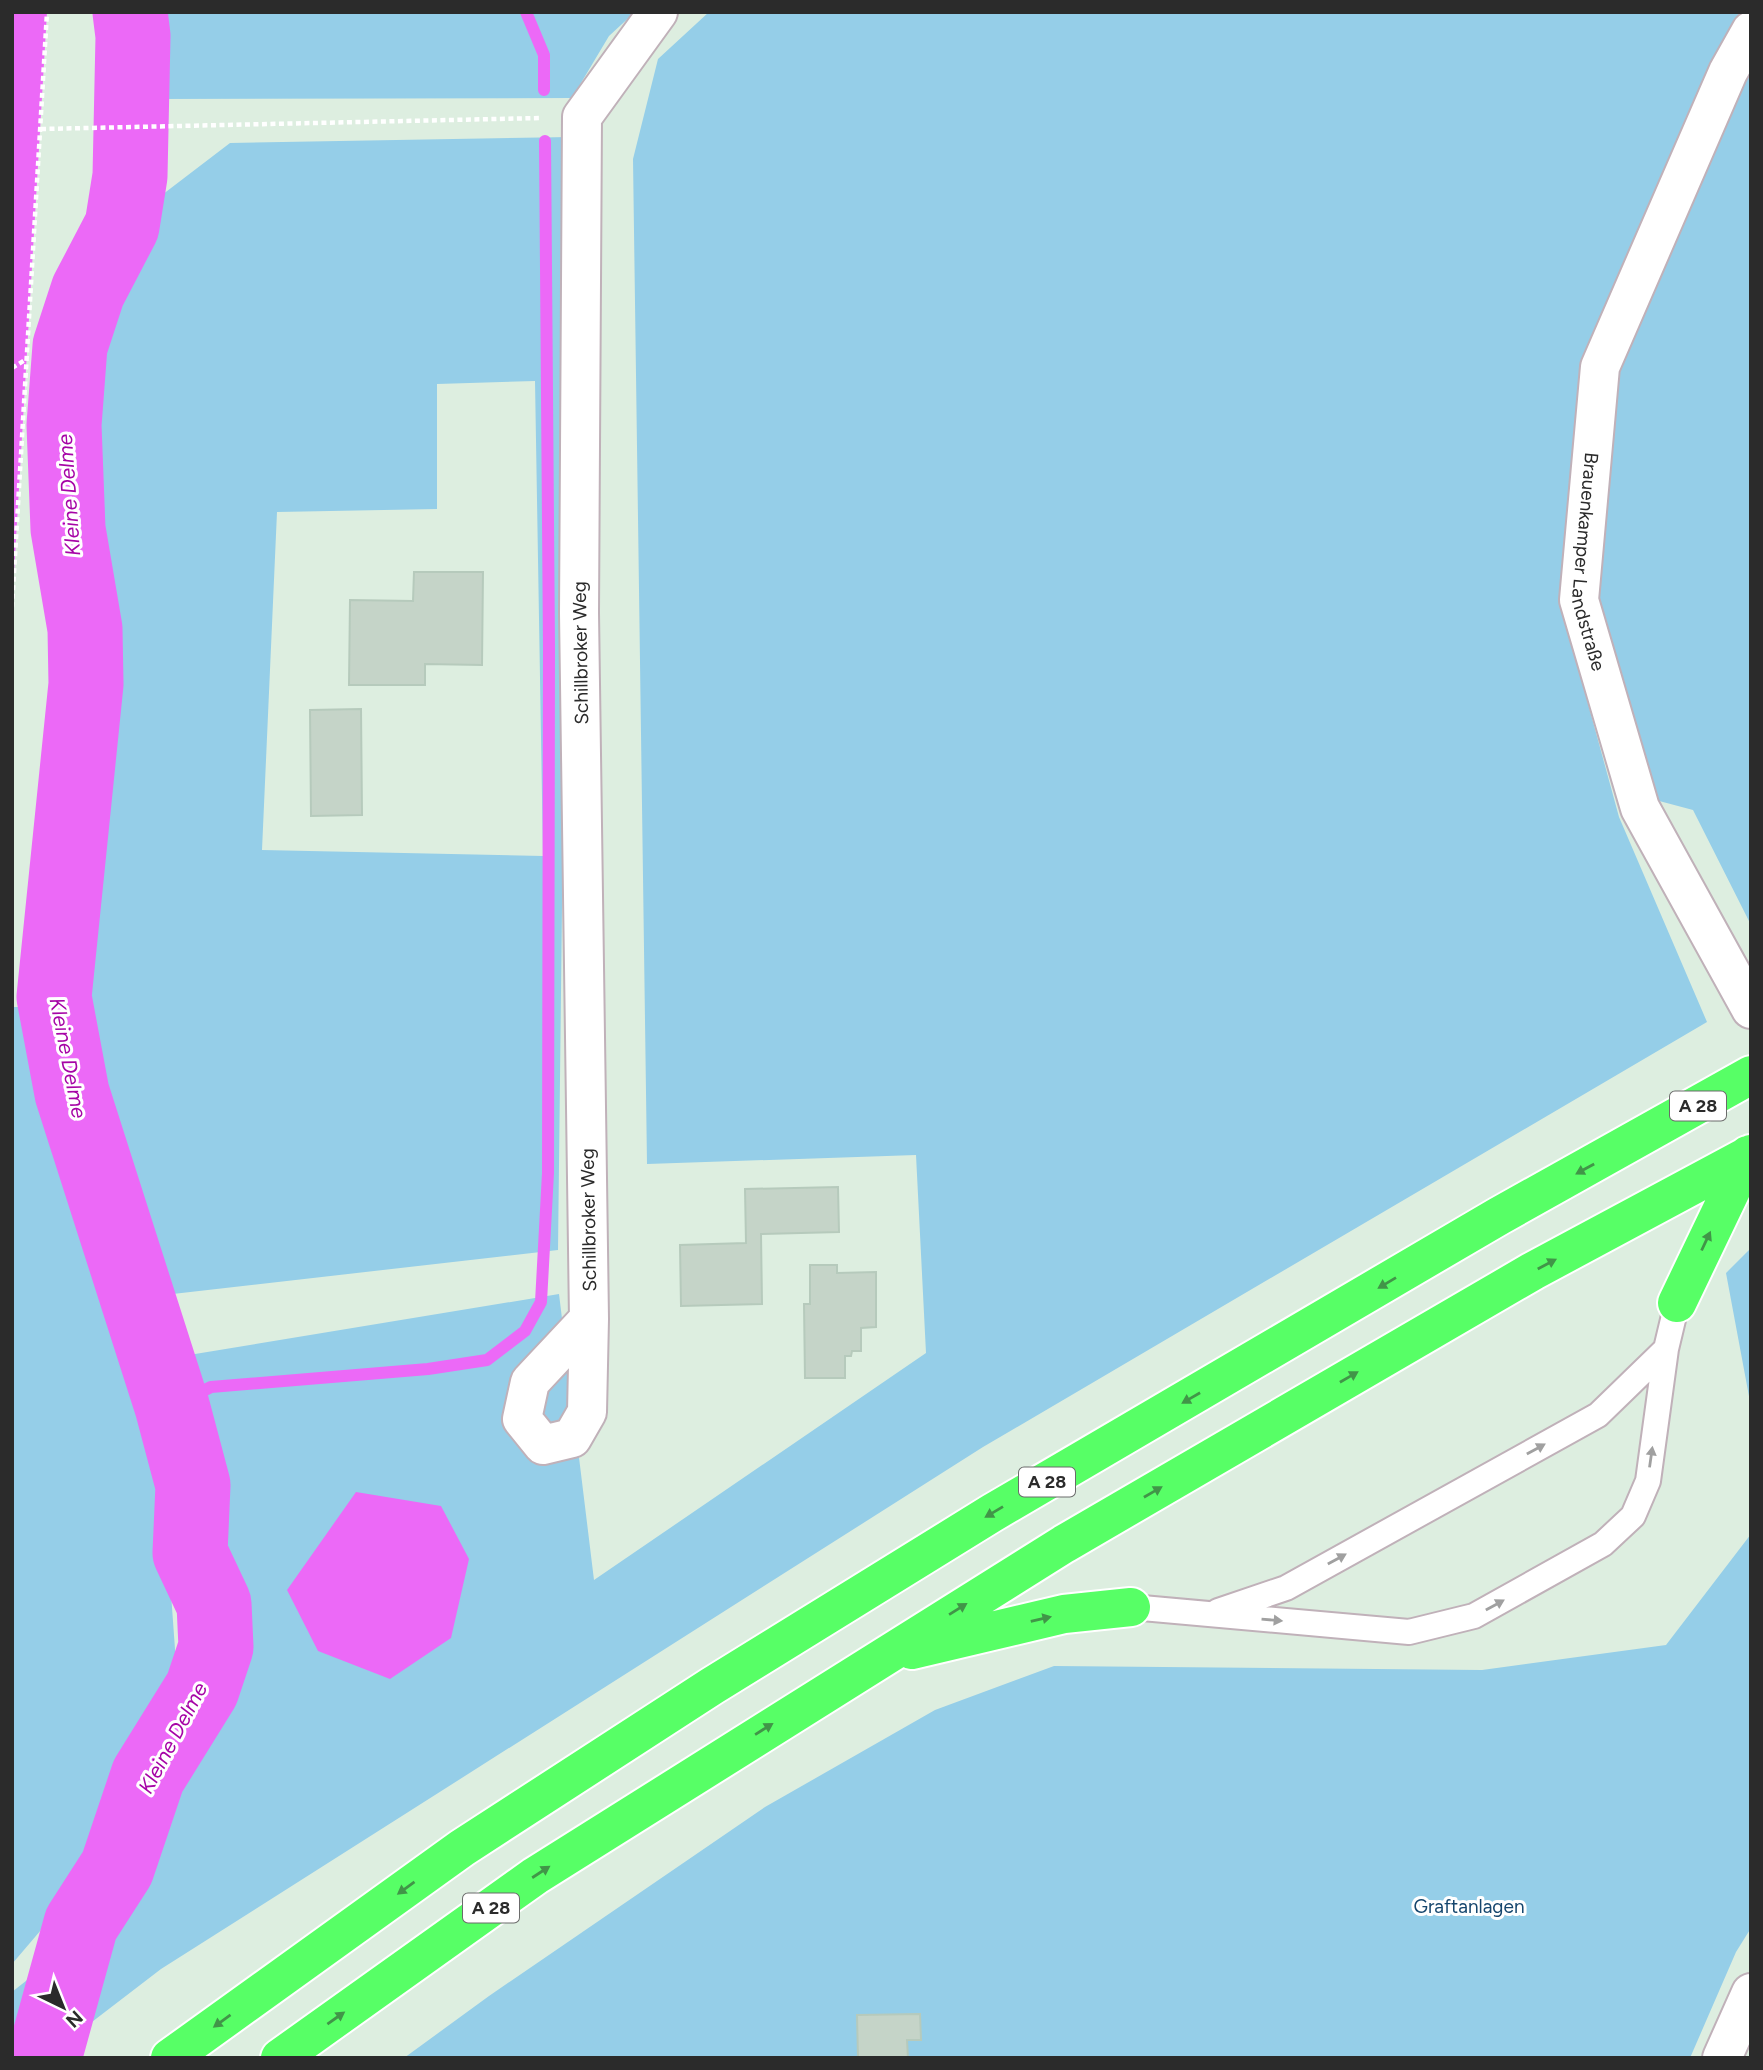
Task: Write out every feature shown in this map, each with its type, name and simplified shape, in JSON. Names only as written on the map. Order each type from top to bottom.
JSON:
[{"type":"highway","name":"A 28","points":[[170,2058],[462,1848],[735,1672],[992,1513],[1499,1216],[1751,1075]]},
{"type":"highway","name":"A 28","points":[[281,2058],[535,1876],[1064,1544],[1454,1316],[1749,1155]]},
{"type":"highway","points":[[1677,1303],[1749,1155]]},
{"type":"highway","points":[[879,1658],[1064,1614],[1131,1607]]},
{"type":"street","points":[[582,117],[658,12]]},
{"type":"street","name":"Brauenkamper Landstraße","points":[[1751,31],[1728,72],[1600,367],[1579,600],[1640,808],[1751,1009]]},
{"type":"street","name":"Schillbroker Weg","points":[[582,117],[579,613],[589,1319]]},
{"type":"street","points":[[1722,2058],[1751,1993]]},
{"type":"lane","points":[[1131,1607],[1409,1632],[1474,1616],[1603,1544],[1633,1516],[1648,1481],[1666,1349],[1677,1303]]},
{"type":"lane","points":[[1207,1614],[1286,1588],[1598,1415],[1666,1349]]},
{"type":"path","points":[[12,607],[47,12]]},
{"type":"path","points":[[41,129],[582,117]]},
{"type":"path","points":[[12,368],[25,360]]},
{"type":"green space","points":[[139,12],[635,12],[609,36],[572,98],[155,99]]},
{"type":"green space","points":[[709,12],[1741,12],[1716,60],[1579,373],[1562,608],[1619,817],[1707,1022],[983,1447],[161,1969],[45,2058],[12,2058],[12,1992],[138,1892],[234,1619],[189,1355],[559,1294],[594,1580],[926,1353],[916,1155],[647,1164],[633,159],[658,59]]},
{"type":"green space","points":[[1751,65],[1751,925],[1693,810],[1648,798],[1594,593],[1619,370]]},
{"type":"green space","points":[[571,137],[558,1250],[164,1295],[77,995],[95,645],[76,411],[137,214],[230,143]],"holes":[[[535,381],[543,856],[262,850],[277,512],[437,509],[437,384]]]},
{"type":"green space","points":[[12,1007],[21,1007],[164,1437],[166,1524],[176,1663],[87,1876],[12,1964]]},
{"type":"green space","points":[[1751,1248],[1751,1407],[1726,1273]]},
{"type":"green space","name":"Graftanlagen","points":[[1751,1534],[1751,1928],[1736,1952],[1690,2058],[404,2058],[489,1996],[765,1807],[935,1710],[1054,1666],[1482,1670],[1666,1645]]},
{"type":"shaded area","points":[[12,12],[47,12],[12,607]]},
{"type":"shaded area","points":[[356,1492],[441,1506],[469,1559],[451,1638],[390,1679],[318,1651],[287,1590]]},
{"type":"building","points":[[414,572],[483,572],[482,665],[425,664],[425,685],[349,685],[350,600],[413,601]]},
{"type":"building","points":[[361,709],[362,815],[311,816],[310,710]]},
{"type":"building","points":[[838,1187],[839,1232],[761,1234],[762,1304],[681,1306],[680,1245],[746,1243],[745,1189]]},
{"type":"building","points":[[810,1265],[837,1265],[837,1273],[876,1272],[876,1327],[861,1328],[861,1351],[852,1351],[851,1356],[845,1356],[845,1378],[805,1378],[804,1304],[810,1304]]},
{"type":"building","points":[[920,2014],[921,2040],[907,2040],[908,2058],[858,2058],[857,2015]]},
{"type":"waterway","name":"Kleine Delme","points":[[44,2058],[81,1924],[117,1868],[148,1776],[202,1689],[216,1647],[214,1604],[190,1553],[193,1485],[172,1406],[72,1093],[54,997],[86,684],[85,629],[68,529],[64,425],[70,346],[88,291],[122,226],[130,176],[133,36],[130,12]]},
{"type":"waterway","points":[[526,12],[544,55],[544,90]]},
{"type":"waterway","points":[[172,1406],[211,1387],[428,1369],[487,1360],[525,1331],[541,1302],[548,1173],[549,649],[545,141]]}]
